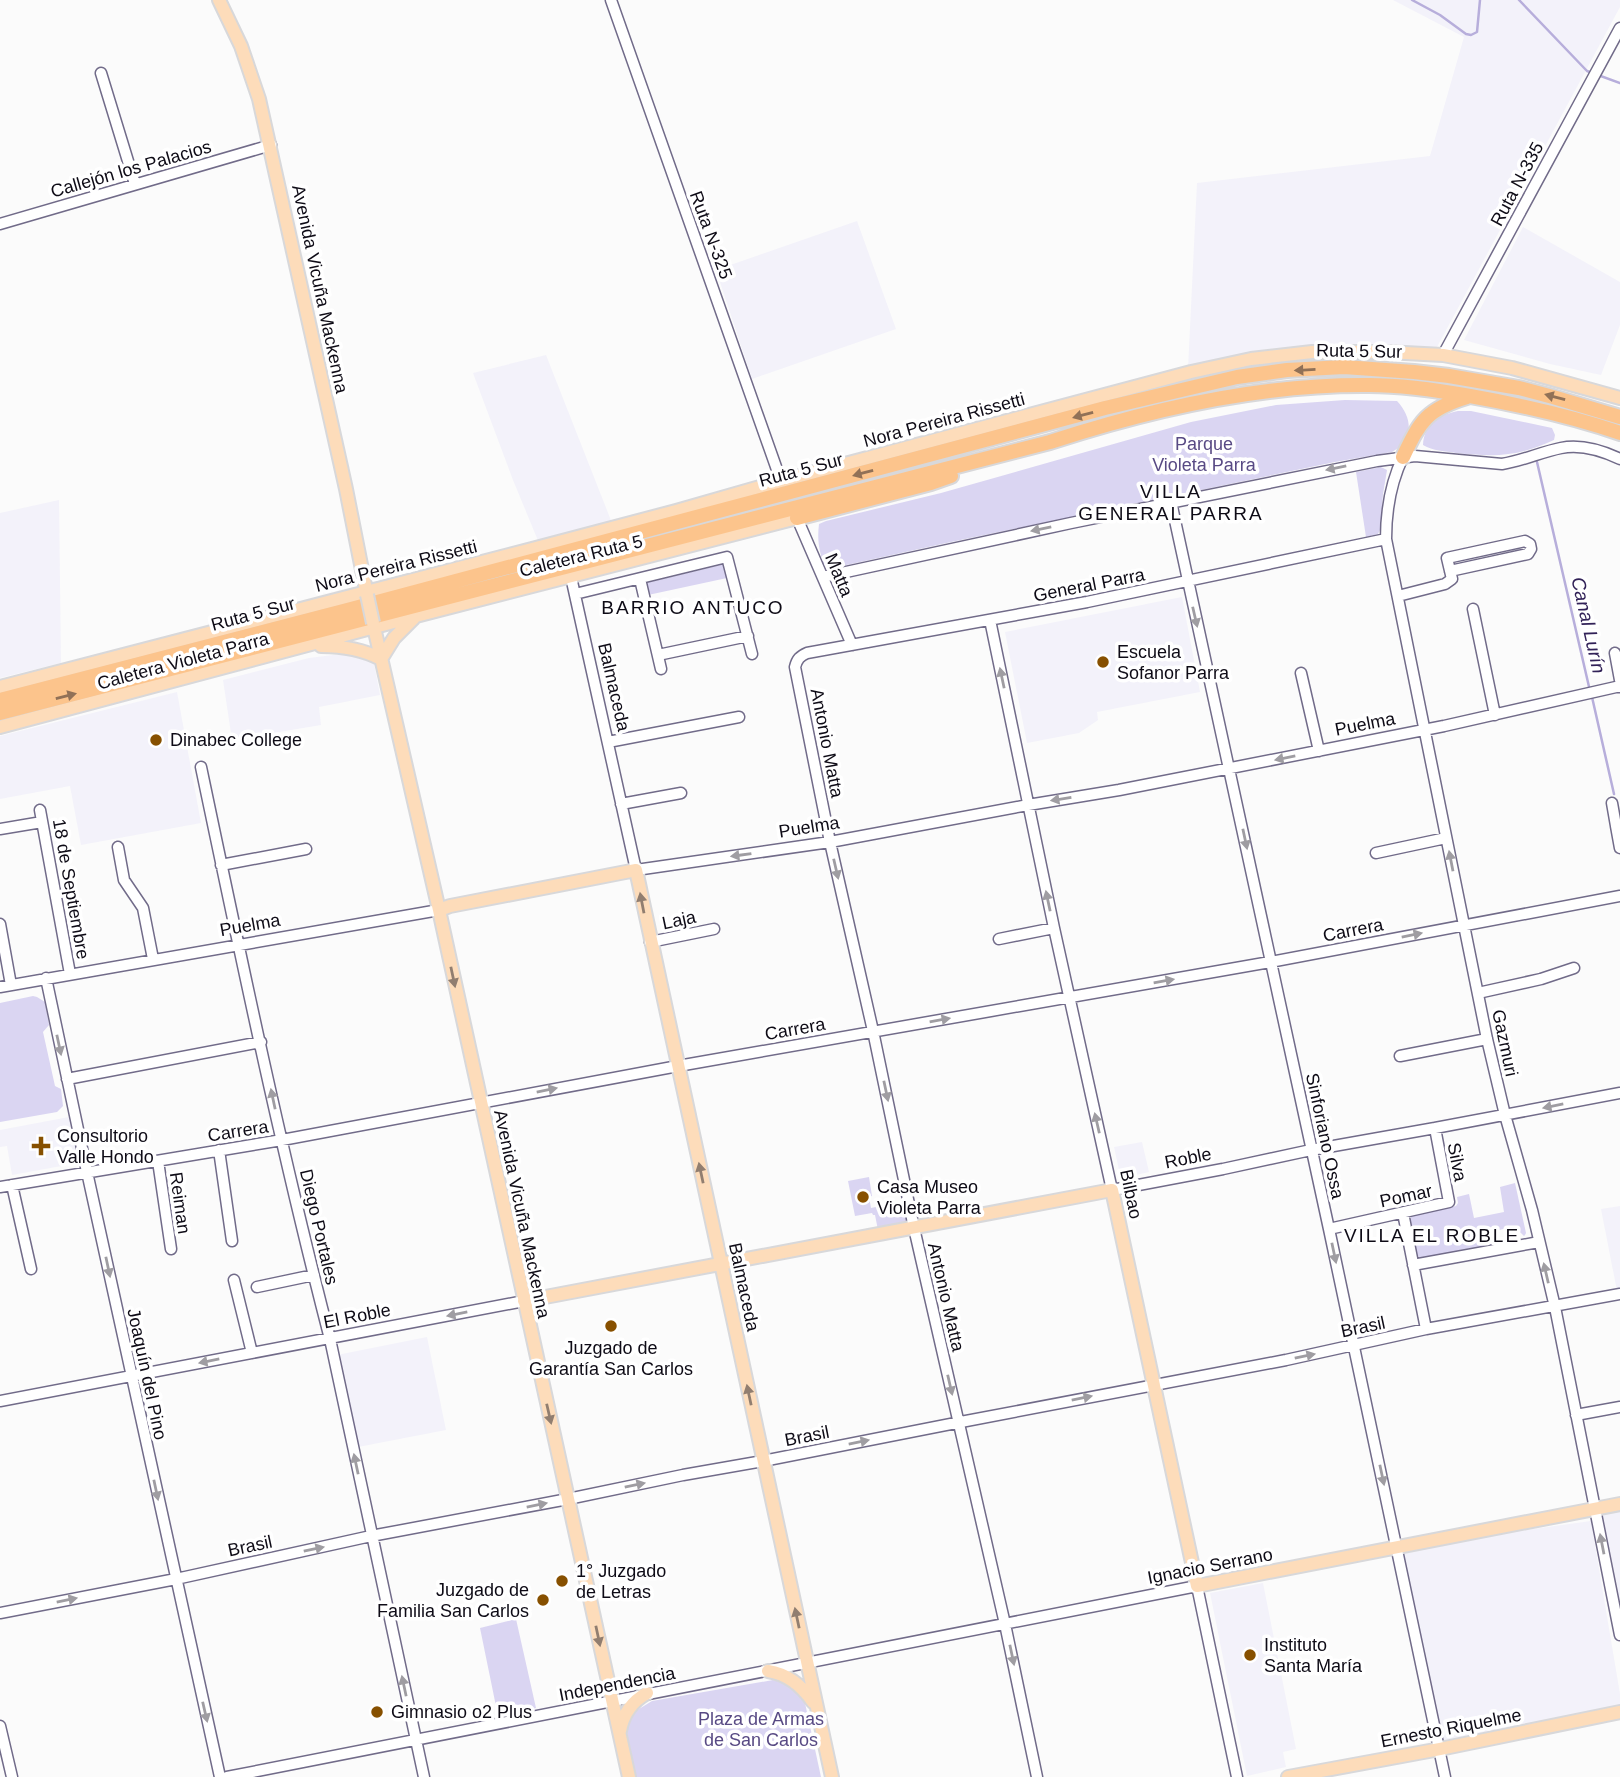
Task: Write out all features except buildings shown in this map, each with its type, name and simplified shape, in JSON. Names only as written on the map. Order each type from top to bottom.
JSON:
[{"type":"highway","name":"Ruta 5 Sur","points":[[0,700],[418,592],[1105,408],[1237,377],[1287,370],[1344,368],[1414,372],[1519,388],[1620,416]]},
{"type":"highway","name":"Ruta 5 Sur","points":[[0,713],[1050,442],[1162,410],[1252,394],[1322,386],[1420,388],[1558,414],[1620,433]]},
{"type":"highway","points":[[1404,457],[1419,426],[1429,415],[1448,403],[1469,396]]},
{"type":"highway","points":[[797,518],[931,482],[1050,442]]},
{"type":"main road","name":"Avenida Vicuña Mackenna","points":[[219,0],[253,77],[271,145],[374,625],[629,1777]]},
{"type":"main road","name":"Nora Pereira Rissetti","points":[[0,687],[367,593],[1191,372],[1251,359],[1323,352],[1443,355],[1512,368],[1620,398]]},
{"type":"main road","name":"Caletera Ruta 5","points":[[374,625],[797,518]]},
{"type":"main road","points":[[305,646],[356,649],[382,659],[394,638],[416,616]]},
{"type":"main road","name":"Caletera Violeta Parra","points":[[0,727],[305,646],[374,625]]},
{"type":"main road","name":"Puelma","points":[[439,910],[636,870]]},
{"type":"main road","name":"Balmaceda","points":[[636,870],[832,1777]]},
{"type":"main road","name":"Roble","points":[[721,1263],[1112,1190]]},
{"type":"main road","name":"Bilbao","points":[[1112,1190],[1197,1586]]},
{"type":"main road","name":"El Roble","points":[[524,1301],[721,1263]]},
{"type":"main road","name":"Ignacio Serrano","points":[[1197,1586],[1620,1504]]},
{"type":"main road","points":[[768,1671],[797,1684],[817,1708]]},
{"type":"main road","points":[[621,1741],[621,1726],[627,1711],[647,1693]]},
{"type":"main road","name":"Ernesto Riquelme","points":[[1288,1777],[1620,1712]]},
{"type":"street","name":"Ruta N-325","points":[[611,0],[781,481]]},
{"type":"street","name":"Ruta N-335","points":[[1443,355],[1620,28]]},
{"type":"street","points":[[101,74],[135,184]]},
{"type":"street","name":"Callejón los Palacios","points":[[0,224],[271,145]]},
{"type":"street","points":[[823,577],[1171,502],[1351,465],[1404,457],[1502,464],[1562,447],[1577,447],[1597,449],[1620,458]]},
{"type":"street","name":"Gazmuri","points":[[1404,457],[1389,496],[1386,539],[1488,1039],[1555,1307],[1620,1635]]},
{"type":"street","name":"Sinforiano Ossa","points":[[1171,502],[1445,1777]]},
{"type":"street","name":"Matta","points":[[797,518],[852,645]]},
{"type":"street","name":"General Parra","points":[[798,659],[807,653],[1087,602],[1386,539]]},
{"type":"street","points":[[1398,596],[1445,584],[1452,579],[1450,571],[1447,558],[1525,541],[1530,544],[1528,554],[1450,571]]},
{"type":"street","points":[[575,594],[727,557],[752,653]]},
{"type":"street","name":"Balmaceda","points":[[571,577],[636,870]]},
{"type":"street","points":[[640,579],[661,669]]},
{"type":"street","points":[[1474,609],[1495,715]]},
{"type":"street","name":"Bilbao","points":[[990,620],[1112,1190]]},
{"type":"street","points":[[658,654],[748,636]]},
{"type":"street","points":[[1615,653],[1620,680]]},
{"type":"street","name":"Antonio Matta","points":[[798,659],[796,667],[830,842],[1037,1777]]},
{"type":"street","points":[[1301,673],[1319,751]]},
{"type":"street","name":"Puelma","points":[[636,870],[830,842],[1119,790],[1424,730],[1620,687]]},
{"type":"street","points":[[608,743],[739,717]]},
{"type":"street","name":"Diego Portales","points":[[201,767],[282,1140],[330,1339],[424,1777]]},
{"type":"street","points":[[621,804],[681,793]]},
{"type":"street","points":[[1612,803],[1620,848]]},
{"type":"street","name":"18 de Septiembre","points":[[40,810],[70,974]]},
{"type":"street","points":[[0,829],[42,822]]},
{"type":"street","points":[[1376,853],[1447,838]]},
{"type":"street","points":[[118,847],[124,880],[143,908],[153,959]]},
{"type":"street","points":[[221,865],[306,849]]},
{"type":"street","name":"Carrera","points":[[0,1187],[282,1140],[678,1066],[1270,962],[1620,896]]},
{"type":"street","name":"Puelma","points":[[6,986],[439,910]]},
{"type":"street","points":[[0,924],[6,986]]},
{"type":"street","points":[[999,939],[1054,928]]},
{"type":"street","name":"Laja","points":[[650,942],[714,929]]},
{"type":"street","points":[[1478,993],[1541,979],[1574,968]]},
{"type":"street","name":"Joaquín del Pino","points":[[46,978],[220,1777]]},
{"type":"street","points":[[1400,1056],[1488,1039]]},
{"type":"street","points":[[67,1079],[261,1042]]},
{"type":"street","name":"Roble","points":[[1112,1190],[1620,1093]]},
{"type":"street","name":"Silva","points":[[1434,1128],[1449,1202]]},
{"type":"street","points":[[219,1150],[232,1241]]},
{"type":"street","name":"Reiman","points":[[158,1161],[171,1249]]},
{"type":"street","points":[[12,1185],[31,1269]]},
{"type":"street","name":"Pomar","points":[[1329,1228],[1449,1202]]},
{"type":"street","points":[[1403,1213],[1426,1329]]},
{"type":"street","points":[[1413,1265],[1539,1241]]},
{"type":"street","points":[[257,1287],[313,1275]]},
{"type":"street","points":[[234,1280],[252,1353]]},
{"type":"street","name":"Brasil","points":[[0,1613],[176,1579],[371,1536],[1286,1360],[1426,1329],[1620,1294]]},
{"type":"street","name":"El Roble","points":[[0,1401],[524,1301]]},
{"type":"street","points":[[1576,1415],[1620,1406]]},
{"type":"street","name":"Bilbao","points":[[1197,1586],[1237,1777]]},
{"type":"street","name":"Ignacio Serrano","points":[[807,1664],[1197,1586]]},
{"type":"street","name":"Independencia","points":[[228,1777],[647,1693],[807,1664]]},
{"type":"street","points":[[0,1726],[12,1777]]},
{"type":"shaded area","points":[[1393,0],[1620,0],[1620,7],[1437,347],[1303,348],[1188,369],[1197,183],[1430,156],[1464,37]]},
{"type":"shaded area","points":[[857,221],[896,329],[752,379],[716,270]]},
{"type":"shaded area","points":[[1523,227],[1620,282],[1620,325],[1601,375],[1464,340]]},
{"type":"shaded area","points":[[546,355],[612,523],[539,543],[473,373]]},
{"type":"shaded area","points":[[59,500],[61,663],[0,678],[0,513]]},
{"type":"shaded area","name":"Escuela Sofanor Parra","points":[[1182,597],[1200,692],[1097,712],[1098,720],[1079,733],[1027,743],[1005,632]]},
{"type":"shaded area","points":[[341,654],[374,663],[380,695],[319,707],[321,725],[232,740],[223,680],[309,658]]},
{"type":"shaded area","points":[[177,692],[201,823],[81,845],[70,786],[0,799],[0,736]]},
{"type":"shaded area","name":"Consultorio Valle Hondo","points":[[69,1117],[78,1163],[12,1175],[7,1146],[0,1147],[0,1130]]},
{"type":"shaded area","points":[[1142,1142],[1149,1172],[1127,1177],[1119,1170],[1114,1147]]},
{"type":"shaded area","points":[[1620,1206],[1620,1291],[1617,1291],[1601,1209]]},
{"type":"shaded area","points":[[427,1337],[446,1430],[358,1447],[337,1355]]},
{"type":"shaded area","points":[[1620,1510],[1620,1610],[1600,1514]]},
{"type":"shaded area","points":[[1591,1521],[1620,1694],[1620,1708],[1440,1741],[1401,1552],[1468,1538]]},
{"type":"shaded area","name":"Instituto Santa María","points":[[1263,1583],[1296,1749],[1283,1752],[1286,1767],[1247,1776],[1210,1593]]},
{"type":"green space","name":"Parque Violeta Parra","points":[[1345,400],[1397,401],[1408,421],[1409,428],[1404,441],[1392,452],[833,568],[824,565],[822,560],[818,530],[819,524],[826,521],[941,493],[1191,422],[1276,405]]},
{"type":"green space","points":[[1458,411],[1471,411],[1552,428],[1554,440],[1529,450],[1495,455],[1456,453],[1423,445],[1426,431],[1434,422]]},
{"type":"green space","points":[[1381,467],[1387,470],[1380,530],[1378,534],[1366,537],[1356,472]]},
{"type":"green space","points":[[725,564],[727,578],[648,595],[646,583]]},
{"type":"green space","points":[[33,996],[45,1002],[49,1025],[43,1032],[55,1086],[61,1089],[63,1106],[57,1112],[0,1122],[0,1003]]},
{"type":"green space","points":[[869,1177],[871,1208],[890,1204],[891,1208],[904,1206],[908,1221],[905,1224],[878,1230],[875,1215],[872,1213],[855,1216],[848,1181]]},
{"type":"green space","points":[[1515,1183],[1526,1233],[1524,1236],[1514,1226],[1492,1232],[1494,1245],[1421,1259],[1417,1255],[1411,1215],[1456,1206],[1457,1197],[1469,1194],[1474,1218],[1504,1212],[1500,1187]]},
{"type":"green space","points":[[516,1619],[536,1708],[498,1716],[480,1628]]},
{"type":"green space","name":"Plaza de Armas de San Carlos","points":[[773,1680],[792,1687],[805,1703],[821,1777],[636,1777],[625,1729],[627,1720],[634,1712],[652,1701]]},
{"type":"waterway","name":"Canal Lurín","points":[[1412,0],[1471,35],[1477,32],[1480,0]]},
{"type":"waterway","name":"Canal Lurín","points":[[1519,0],[1587,71],[1620,83]]},
{"type":"waterway","name":"Canal Lurín","points":[[1537,462],[1590,691]]},
{"type":"waterway","name":"Canal Lurín","points":[[1592,697],[1614,794]]},
{"type":"place","name":"Escuela Sofanor Parra","points":[[1103,662]]},
{"type":"place","name":"Dinabec College","points":[[156,740]]},
{"type":"place","name":"Consultorio Valle Hondo","points":[[41,1146]]},
{"type":"place","name":"Casa Museo Violeta Parra","points":[[863,1197]]},
{"type":"place","name":"Juzgado de Garantía San Carlos","points":[[611,1326]]},
{"type":"place","name":"1° Juzgado de Letras","points":[[562,1581]]},
{"type":"place","name":"Juzgado de Familia San Carlos","points":[[543,1600]]},
{"type":"place","name":"Instituto Santa María","points":[[1250,1655]]},
{"type":"place","name":"Gimnasio o2 Plus","points":[[377,1712]]},
{"type":"district","name":"VILLA GENERAL PARRA","points":[[1171,502]]},
{"type":"district","name":"BARRIO ANTUCO","points":[[693,607]]},
{"type":"district","name":"VILLA EL ROBLE","points":[[1432,1235]]}]
